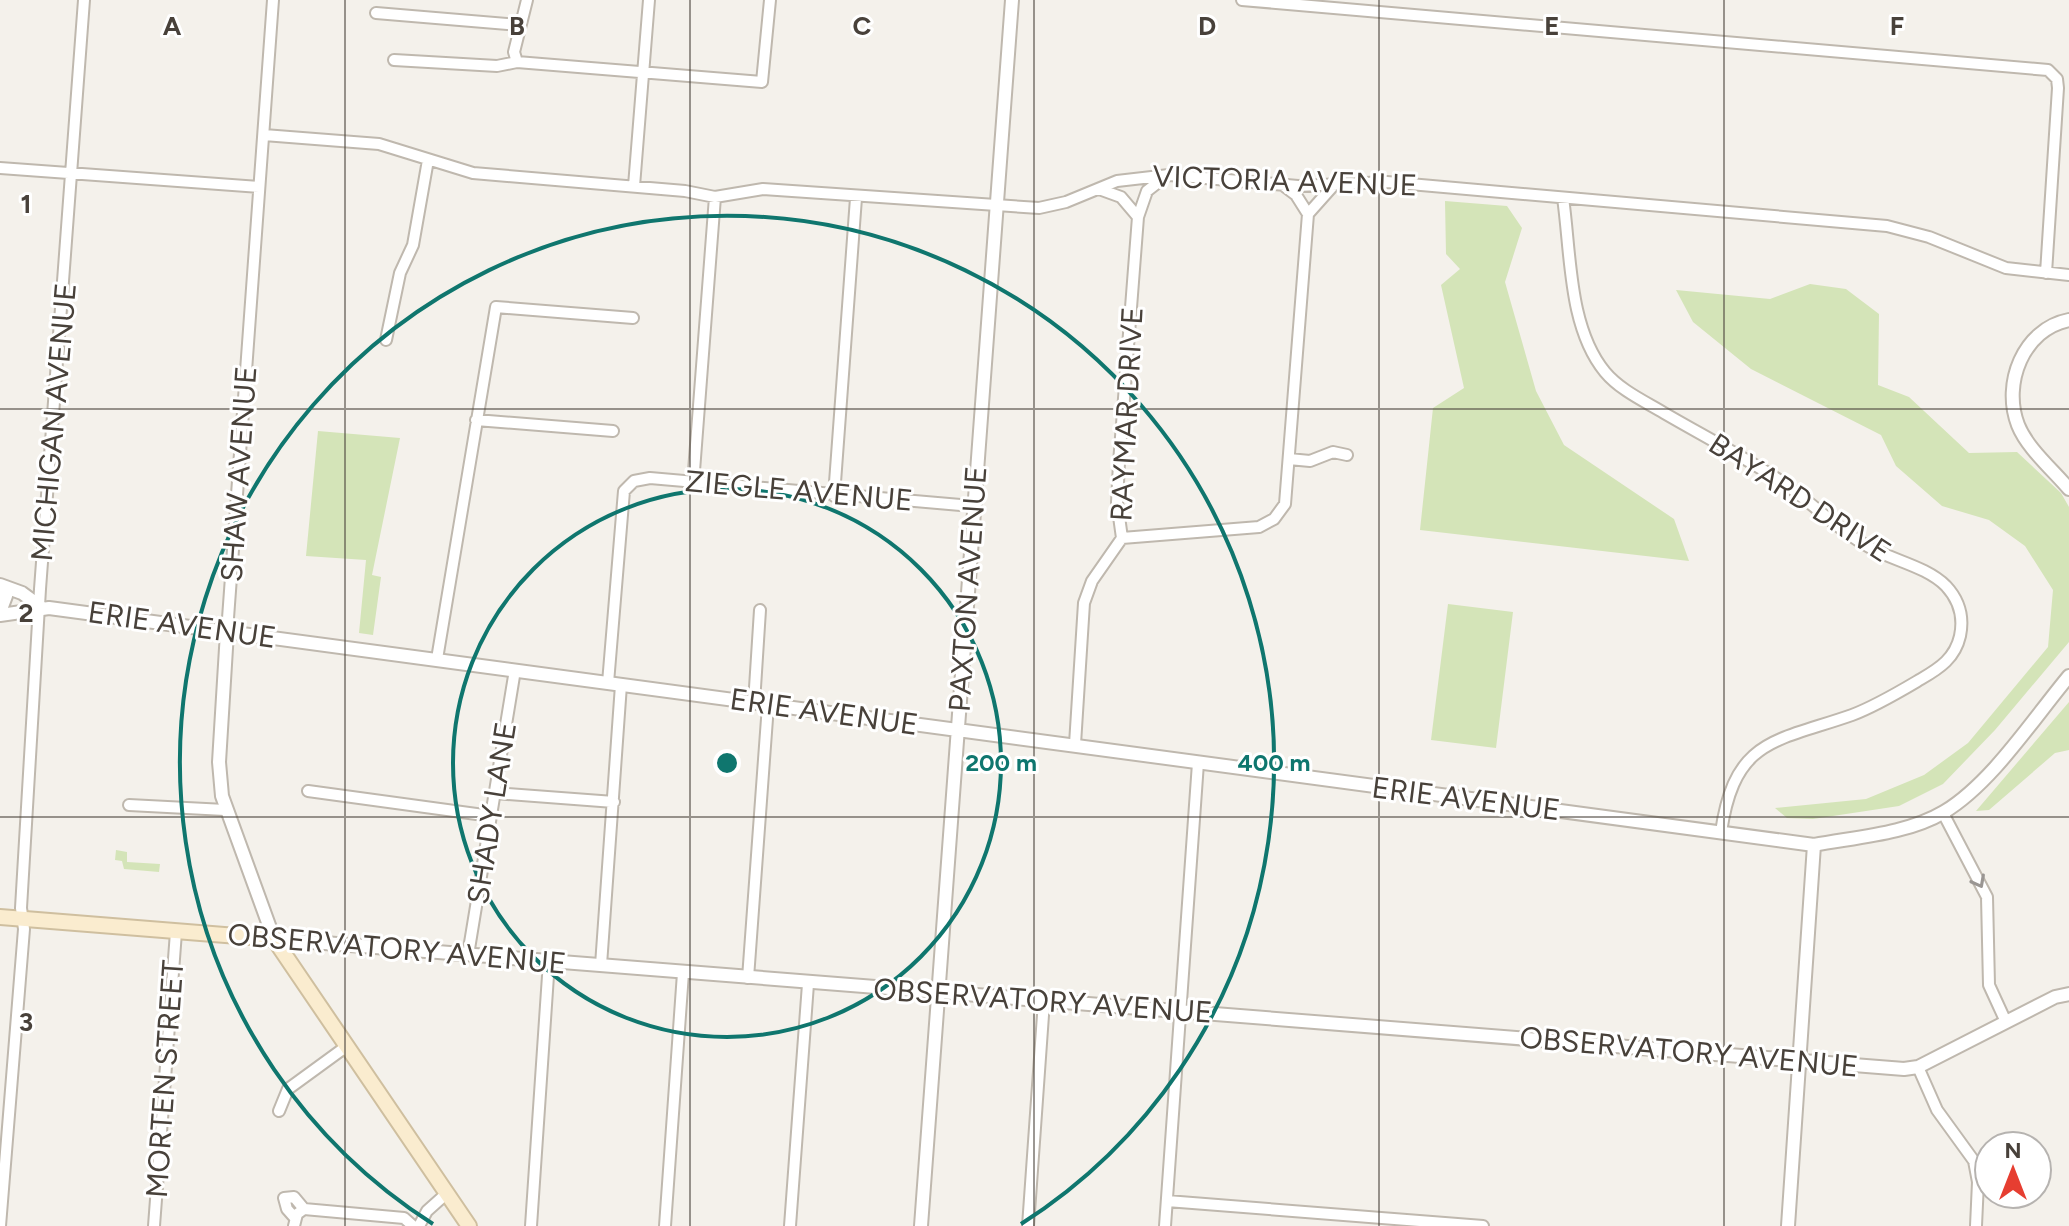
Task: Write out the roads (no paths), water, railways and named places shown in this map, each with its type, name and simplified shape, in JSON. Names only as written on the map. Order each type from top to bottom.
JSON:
[{"type":"main road","name":"OBSERVATORY AVENUE","points":[[0,917],[274,939]]},
{"type":"main road","points":[[274,939],[469,1226]]},
{"type":"street","name":"MICHIGAN AVENUE","points":[[0,1226],[84,0]]},
{"type":"street","name":"SHAW AVENUE","points":[[273,0],[219,762],[225,810],[274,939]]},
{"type":"street","points":[[517,62],[514,52],[527,0]]},
{"type":"street","points":[[634,186],[649,0]]},
{"type":"street","points":[[394,60],[497,66],[517,62],[762,82],[770,0]]},
{"type":"street","name":"PAXTON AVENUE","points":[[921,1226],[972,506],[1012,0]]},
{"type":"street","points":[[1242,0],[2042,68],[2053,74],[2058,88],[2046,273]]},
{"type":"street","points":[[376,13],[520,25]]},
{"type":"street","name":"VICTORIA AVENUE","points":[[264,135],[379,144],[473,173],[634,186],[715,197],[763,189],[996,208],[1039,208],[1142,176],[1169,175],[1282,185],[1387,182],[1887,226],[1929,237],[2006,268],[2069,275]]},
{"type":"street","points":[[386,340],[400,273],[413,245],[428,160]]},
{"type":"street","points":[[0,168],[259,187]]},
{"type":"street","name":"RAYMAR DRIVE","points":[[1075,744],[1084,603],[1092,581],[1122,538],[1117,502],[1138,217],[1147,191],[1169,175]]},
{"type":"street","points":[[1122,538],[1267,524],[1285,504],[1308,214],[1296,195],[1282,185]]},
{"type":"street","points":[[1308,214],[1335,185]]},
{"type":"street","points":[[1099,189],[1121,197],[1138,217]]},
{"type":"street","points":[[693,484],[715,197]]},
{"type":"street","points":[[834,496],[856,198]]},
{"type":"street","name":"BAYARD DRIVE","points":[[1563,198],[1586,342],[1604,371],[1626,391],[1780,481],[1859,541],[1935,577],[1957,602],[1962,614],[1960,637],[1953,655],[1943,666],[1854,714],[1783,735],[1757,752],[1740,771],[1727,794],[1721,832]]},
{"type":"street","points":[[437,659],[496,307],[633,318]]},
{"type":"street","points":[[2069,320],[2051,326],[2025,352],[2015,372],[2013,396],[2018,425],[2025,437],[2069,489]]},
{"type":"street","points":[[476,420],[613,431]]},
{"type":"street","points":[[1289,459],[1310,461],[1333,452],[1347,455]]},
{"type":"street","name":"ZIEGLE AVENUE","points":[[614,684],[627,486],[642,478],[972,506]]},
{"type":"street","points":[[0,586],[6,596],[0,613]]},
{"type":"street","name":"ERIE AVENUE","points":[[0,586],[22,593],[41,607],[1814,845],[1899,829],[1943,813],[1978,783],[2069,676]]},
{"type":"street","name":"ERIE AVENUE","points":[[0,613],[28,613],[41,607]]},
{"type":"street","points":[[754,703],[760,610]]},
{"type":"street","name":"SHADY LANE","points":[[468,955],[515,670]]},
{"type":"street","points":[[601,965],[614,802],[614,684]]},
{"type":"street","points":[[748,978],[768,705]]},
{"type":"street","points":[[1165,1226],[1198,763]]},
{"type":"street","points":[[308,791],[491,816]]},
{"type":"street","points":[[495,793],[614,802]]},
{"type":"street","points":[[129,805],[225,810]]},
{"type":"street","points":[[1943,813],[1987,897],[1989,985],[2006,1022]]},
{"type":"street","points":[[1788,1226],[1814,845]]},
{"type":"street","name":"MORTEN STREET","points":[[154,1226],[176,932]]},
{"type":"street","name":"OBSERVATORY AVENUE","points":[[274,939],[808,984],[1904,1069],[1918,1067],[2055,997],[2069,994]]},
{"type":"street","points":[[531,1226],[549,961]]},
{"type":"street","points":[[665,1226],[683,973]]},
{"type":"street","points":[[790,1226],[808,984]]},
{"type":"street","points":[[1028,1226],[1044,1001]]},
{"type":"street","points":[[279,1111],[295,1082],[347,1046]]},
{"type":"street","points":[[1918,1067],[1937,1110],[1974,1161],[1978,1182],[1976,1226]]},
{"type":"street","points":[[404,1218],[416,1226],[446,1194]]},
{"type":"street","points":[[304,1209],[295,1222],[284,1198],[294,1197],[304,1209],[404,1218],[427,1211]]},
{"type":"street","points":[[1167,1201],[1483,1226]]}]
